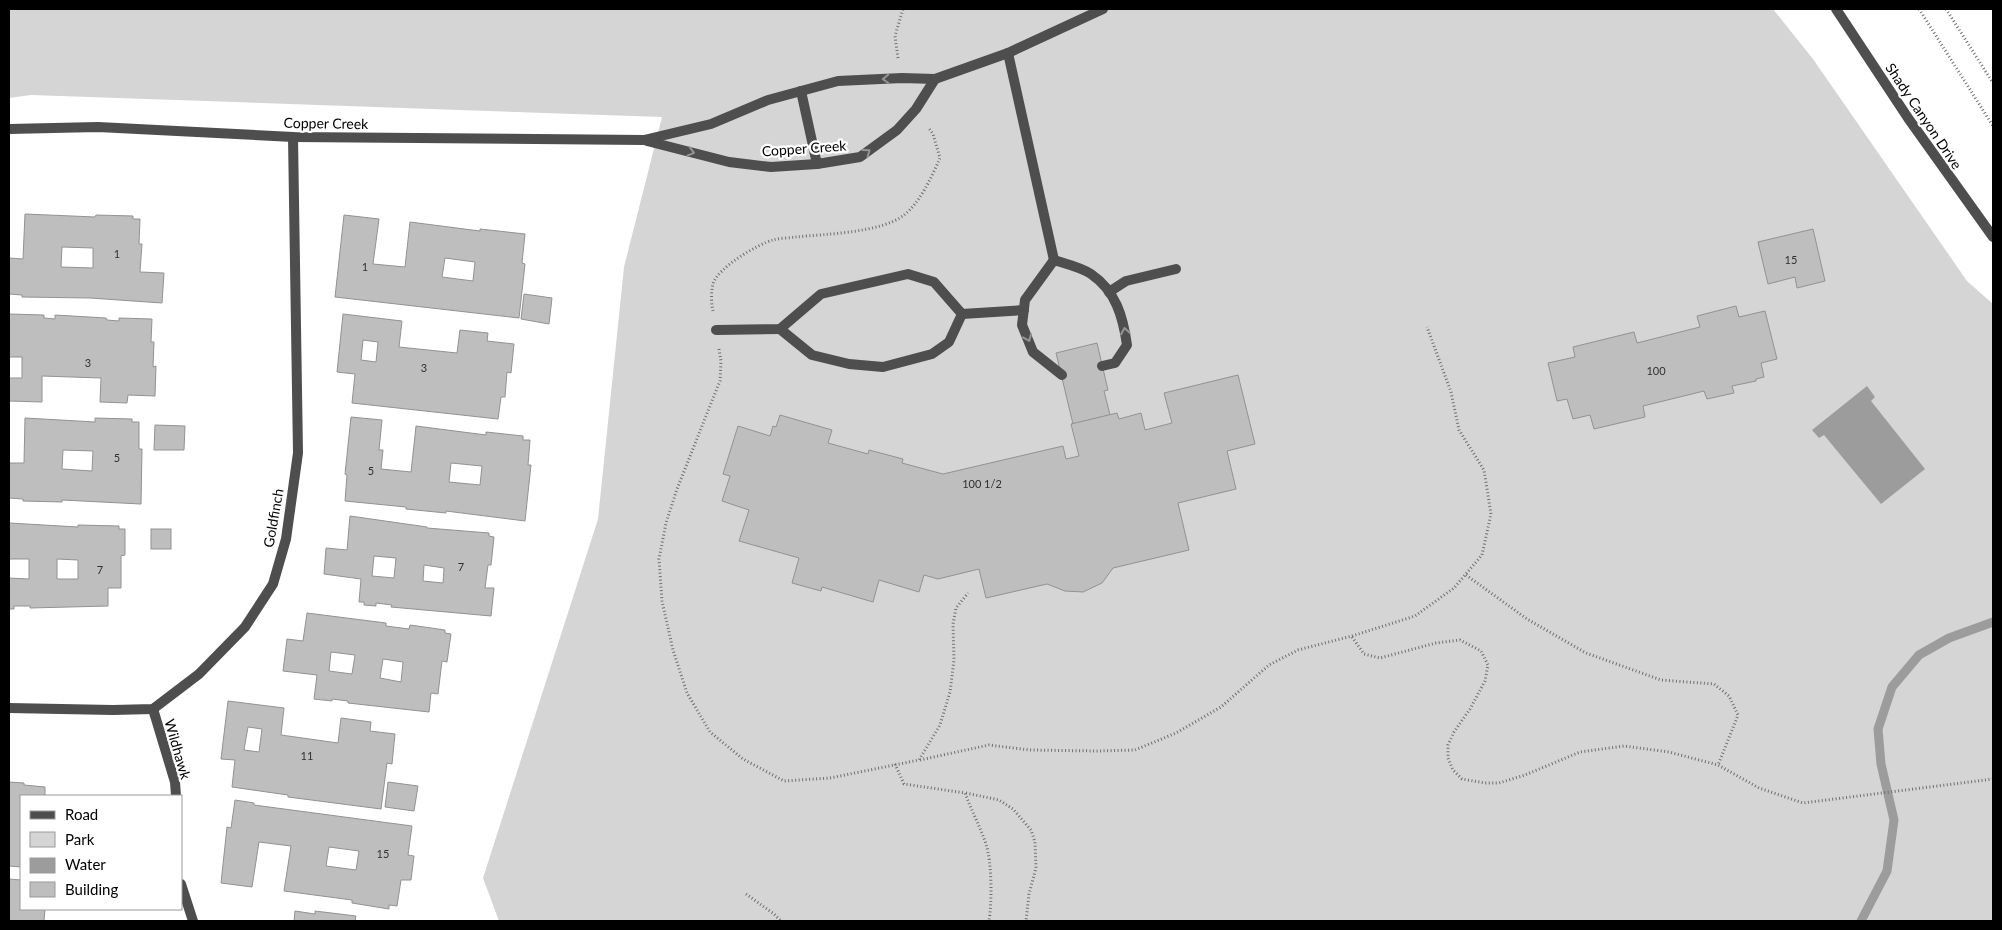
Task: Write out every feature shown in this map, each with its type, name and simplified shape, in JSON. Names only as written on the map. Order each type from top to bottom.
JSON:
[{"type":"street","name":"Copper Creek","points":[[9,129],[98,127],[293,137],[644,140],[712,124],[768,100],[838,81],[902,78],[935,79],[1008,52],[1103,9]]},
{"type":"street","name":"Shady Canyon Drive","points":[[1836,9],[1908,118],[1993,237]]},
{"type":"street","points":[[1008,52],[1054,260],[1024,300],[1022,325],[1034,352],[1062,375]]},
{"type":"street","name":"Copper Creek","points":[[644,140],[743,164],[771,166],[817,164],[860,157],[897,130],[916,110],[935,79]]},
{"type":"street","points":[[801,90],[817,164]]},
{"type":"street","name":"Goldfinch","points":[[153,709],[199,674],[245,627],[273,584],[286,539],[298,453],[293,137]]},
{"type":"street","points":[[1054,260],[1090,274],[1109,292],[1122,316],[1128,345],[1115,363],[1102,366]]},
{"type":"street","points":[[1109,292],[1126,282],[1176,269]]},
{"type":"street","points":[[780,329],[820,294],[908,274],[934,282],[962,314]]},
{"type":"street","points":[[962,314],[1024,310]]},
{"type":"street","points":[[716,330],[780,329],[812,355],[849,364],[883,367],[932,354],[949,342],[962,314]]},
{"type":"street","points":[[9,708],[153,709]]},
{"type":"street","name":"Wildhawk","points":[[153,709],[175,782],[176,795]]},
{"type":"street","points":[[182,887],[193,921]]},
{"type":"path","points":[[902,78],[894,36],[903,9]]},
{"type":"path","points":[[1919,9],[1993,126]]},
{"type":"path","points":[[1946,9],[1993,83]]},
{"type":"path","points":[[916,110],[933,134],[940,158],[932,177],[920,197],[904,215],[882,225],[858,230],[774,240],[730,263],[714,282],[712,305],[721,361],[720,381],[666,523],[660,559],[662,601],[673,650],[687,693],[710,732],[743,759],[784,781],[830,778],[988,745],[1030,750],[1097,752],[1135,750],[1176,733],[1221,706],[1269,665],[1298,650],[1352,636],[1415,616],[1454,588],[1482,555],[1491,514],[1484,470],[1459,430],[1451,392],[1427,327]]},
{"type":"path","points":[[1466,575],[1527,619],[1586,653],[1661,680],[1714,684],[1729,696],[1738,715],[1718,765]]},
{"type":"path","points":[[919,760],[940,726],[950,692],[954,660],[952,624],[956,608],[968,593]]},
{"type":"path","points":[[1352,636],[1364,654],[1380,658],[1436,642],[1460,640],[1481,650],[1488,665],[1485,681],[1448,745],[1448,758],[1453,770],[1462,779],[1485,784],[1499,782],[1534,772],[1580,752],[1624,746],[1669,752],[1718,765],[1759,788],[1803,803],[1993,779]]},
{"type":"path","points":[[896,764],[904,784],[999,800],[1013,809],[1031,830],[1035,842],[1036,868],[1029,894],[1026,921]]},
{"type":"path","points":[[965,793],[986,845],[992,890],[990,921]]},
{"type":"path","points":[[746,894],[781,921]]},
{"type":"green space","points":[[9,9],[1773,9],[1813,59],[1967,281],[1993,304],[1993,921],[499,921],[483,878],[598,519],[624,267],[662,117],[31,95],[9,98]]},
{"type":"water","points":[[1867,386],[1875,397],[1871,401],[1925,469],[1881,504],[1824,435],[1819,438],[1812,430]]},
{"type":"building","points":[[25,214],[95,217],[96,215],[133,216],[133,219],[140,219],[139,244],[142,244],[140,272],[164,273],[162,303],[90,298],[22,297],[22,295],[9,294],[9,258],[23,259]],"holes":[[[62,247],[93,248],[93,268],[61,267]]]},
{"type":"building","points":[[344,215],[379,219],[373,264],[405,267],[410,222],[480,231],[480,229],[525,234],[522,263],[525,264],[519,318],[335,297]],"holes":[[[445,258],[475,262],[473,281],[442,277]]]},
{"type":"building","points":[[1813,229],[1825,281],[1797,288],[1795,277],[1768,284],[1758,242]]},
{"type":"building","points":[[524,294],[552,298],[549,324],[521,319]]},
{"type":"building","points":[[1736,306],[1739,317],[1765,311],[1777,359],[1761,363],[1764,377],[1756,379],[1756,381],[1732,386],[1734,393],[1707,399],[1704,391],[1643,406],[1645,417],[1594,429],[1590,415],[1573,419],[1567,399],[1557,401],[1548,363],[1575,357],[1573,347],[1634,332],[1637,343],[1700,327],[1697,316]]},
{"type":"building","points":[[9,314],[44,315],[44,318],[55,319],[55,315],[106,318],[107,320],[119,321],[119,318],[152,319],[151,342],[154,342],[153,367],[156,366],[155,396],[128,395],[127,403],[100,402],[101,378],[42,376],[42,402],[9,401],[9,378],[22,378],[22,357],[9,357]]},
{"type":"building","points":[[343,314],[402,321],[399,347],[457,353],[460,330],[488,333],[487,341],[514,344],[511,373],[507,372],[505,397],[501,397],[498,419],[352,403],[355,374],[337,372]],"holes":[[[363,340],[378,342],[376,362],[361,360]]]},
{"type":"building","points":[[1097,343],[1108,390],[1104,391],[1110,415],[1073,424],[1056,353]]},
{"type":"building","points":[[1238,375],[1255,444],[1227,451],[1236,489],[1178,503],[1189,550],[1113,568],[1102,583],[1083,592],[1065,591],[1047,584],[986,598],[979,569],[938,579],[924,575],[919,592],[879,580],[873,602],[822,587],[821,591],[792,583],[799,558],[739,541],[749,510],[722,501],[730,476],[723,474],[738,426],[770,436],[773,426],[776,427],[780,415],[832,430],[828,443],[868,454],[869,450],[903,459],[902,463],[943,474],[1063,446],[1066,459],[1079,456],[1071,424],[1117,413],[1119,419],[1141,413],[1145,430],[1172,423],[1164,393]]},
{"type":"building","points":[[351,417],[382,420],[379,450],[383,450],[381,469],[411,472],[416,426],[486,435],[486,432],[523,436],[523,440],[530,440],[528,465],[531,465],[525,521],[345,501],[347,475],[345,474]],"holes":[[[451,463],[482,466],[480,485],[449,482]]]},
{"type":"building","points":[[25,418],[95,422],[95,418],[132,419],[132,422],[139,422],[139,449],[142,449],[141,504],[62,500],[62,502],[23,501],[23,499],[9,498],[9,463],[24,463]],"holes":[[[63,450],[93,451],[92,471],[62,469]]]},
{"type":"building","points":[[155,425],[185,426],[184,450],[154,450]]},
{"type":"building","points":[[350,516],[427,528],[489,533],[489,536],[494,537],[491,565],[488,565],[485,588],[494,588],[491,616],[391,607],[392,605],[376,603],[376,606],[364,605],[364,602],[359,602],[361,579],[324,574],[326,548],[347,550]],"holes":[[[374,556],[396,558],[394,578],[372,576]],[[424,565],[444,568],[443,583],[423,581]]]},
{"type":"building","points":[[9,523],[78,527],[78,525],[119,526],[119,529],[125,529],[125,555],[121,556],[121,588],[108,588],[108,606],[30,608],[30,606],[14,606],[14,609],[9,609],[9,578],[29,579],[29,559],[9,559]],"holes":[[[57,559],[78,560],[78,579],[57,579]]]},
{"type":"building","points":[[151,529],[171,529],[171,549],[151,549]]},
{"type":"building","points":[[307,613],[386,623],[386,626],[409,629],[410,625],[445,630],[445,633],[451,634],[447,662],[442,661],[438,694],[431,693],[429,712],[348,703],[348,701],[332,699],[332,701],[314,699],[317,675],[283,671],[287,639],[303,641]],"holes":[[[331,652],[355,655],[352,674],[329,671]],[[383,659],[403,662],[401,682],[380,678]]]},
{"type":"building","points":[[228,701],[284,708],[281,735],[338,743],[341,718],[371,722],[370,731],[395,734],[392,764],[387,763],[381,809],[288,797],[288,795],[232,787],[235,760],[221,759]],"holes":[[[248,727],[262,729],[259,752],[244,750]]]},
{"type":"building","points":[[9,782],[45,787],[45,795],[20,795],[20,867],[9,866]]},
{"type":"building","points":[[388,782],[418,786],[414,811],[385,807]]},
{"type":"building","points":[[235,800],[254,803],[254,805],[412,826],[408,855],[414,856],[411,880],[401,880],[397,906],[389,905],[389,909],[352,903],[352,900],[284,891],[291,846],[259,842],[252,887],[221,883],[227,827],[231,828]],"holes":[[[329,847],[359,851],[356,870],[326,866]]]},
{"type":"building","points":[[9,879],[20,880],[20,910],[45,910],[44,921],[9,921]]},
{"type":"building","points":[[295,911],[315,914],[315,911],[356,916],[355,921],[294,921]]},
{"type":"waterway","points":[[1861,921],[1887,871],[1894,820],[1881,764],[1878,729],[1892,687],[1919,655],[1949,638],[1993,622]]}]
